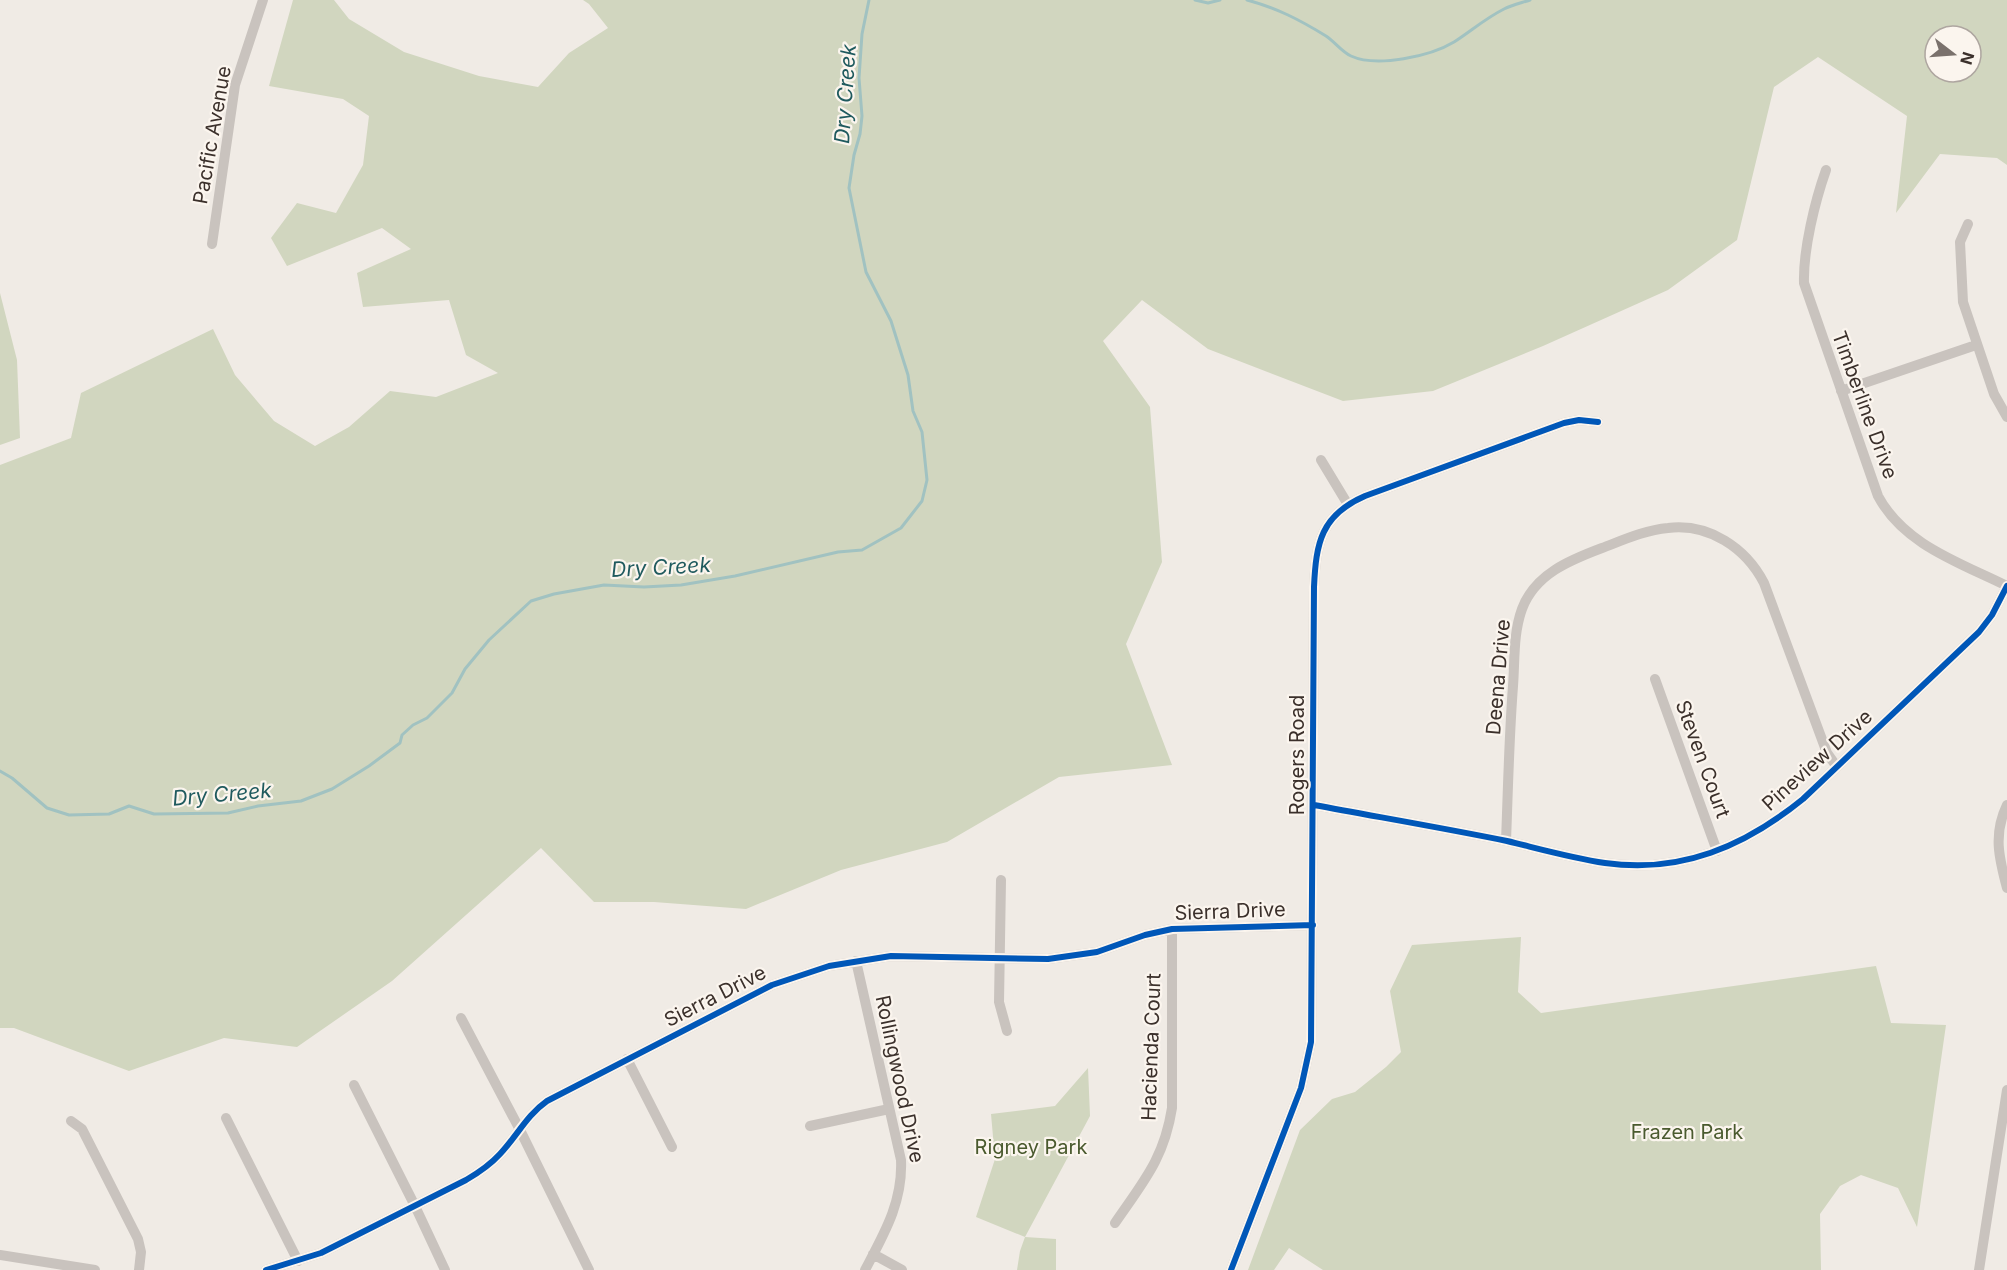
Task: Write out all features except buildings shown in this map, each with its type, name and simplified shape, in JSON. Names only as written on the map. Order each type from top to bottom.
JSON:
[{"type":"street","name":"Pacific Avenue","points":[[212,244],[235,85],[263,0]]},
{"type":"street","name":"Timberline Drive","points":[[1826,170],[1804,266],[1804,284],[1878,496],[1895,521],[1911,536],[2007,586]]},
{"type":"street","points":[[1968,224],[1960,242],[1960,273],[1965,312],[1994,394],[2007,417]]},
{"type":"street","points":[[1841,391],[1976,345]]},
{"type":"street","name":"Rogers Road","points":[[1231,1270],[1301,1088],[1311,1042],[1315,565],[1327,524],[1347,503],[1564,423],[1579,420],[1599,422]]},
{"type":"street","points":[[1321,460],[1347,503]]},
{"type":"street","name":"Deena Drive","points":[[1506,841],[1515,640],[1523,606],[1540,582],[1563,563],[1652,531],[1676,528],[1705,531],[1724,539],[1752,562],[1764,583],[1827,753],[1837,767]]},
{"type":"street","name":"Pineview Drive","points":[[1314,805],[1506,841],[1577,858],[1628,865],[1673,862],[1718,851],[1755,834],[1780,817],[1837,767],[1979,632],[1992,615],[2007,586]]},
{"type":"street","name":"Steven Court","points":[[1655,679],[1718,851]]},
{"type":"street","points":[[2007,806],[1997,837],[2007,888]]},
{"type":"street","points":[[1001,880],[999,1002],[1007,1031]]},
{"type":"street","name":"Sierra Drive","points":[[266,1270],[321,1253],[482,1170],[500,1154],[527,1117],[547,1101],[772,985],[829,966],[891,956],[1048,959],[1079,956],[1172,929],[1312,925]]},
{"type":"street","name":"Hacienda Court","points":[[1115,1223],[1158,1158],[1169,1125],[1172,1108],[1172,929]]},
{"type":"street","name":"Rollingwood Drive","points":[[856,961],[890,1109],[902,1173],[892,1218],[865,1270]]},
{"type":"street","points":[[462,1018],[589,1270]]},
{"type":"street","points":[[627,1059],[672,1147]]},
{"type":"street","points":[[354,1085],[416,1206],[445,1270]]},
{"type":"street","points":[[1979,1270],[2007,1090]]},
{"type":"street","points":[[810,1126],[890,1109]]},
{"type":"street","points":[[226,1118],[298,1261]]},
{"type":"street","points":[[71,1121],[82,1129],[138,1239],[141,1252],[139,1270]]},
{"type":"street","points":[[873,1254],[902,1270]]},
{"type":"street","points":[[0,1255],[95,1270]]},
{"type":"green space","points":[[293,0],[334,0],[349,19],[404,52],[479,76],[538,87],[569,53],[608,28],[589,4],[583,0],[2007,0],[2007,165],[1997,158],[1940,154],[1896,213],[1907,116],[1818,57],[1774,87],[1737,240],[1668,290],[1543,346],[1433,391],[1343,401],[1208,349],[1142,300],[1103,341],[1150,407],[1162,562],[1126,644],[1172,765],[1059,777],[947,842],[841,870],[746,909],[654,902],[594,902],[541,848],[392,981],[297,1047],[224,1038],[129,1071],[14,1028],[0,1028],[0,465],[71,438],[81,393],[213,329],[235,375],[274,421],[315,446],[349,427],[390,391],[436,397],[498,373],[466,355],[449,300],[363,307],[357,273],[411,249],[382,228],[287,266],[271,238],[297,203],[336,213],[363,165],[369,116],[343,99],[269,86]]},
{"type":"green space","points":[[0,293],[17,360],[20,438],[0,445]]},
{"type":"green space","name":"Frazen Park","points":[[1521,937],[1518,992],[1541,1013],[1876,966],[1891,1023],[1946,1025],[1917,1227],[1898,1188],[1861,1175],[1840,1186],[1820,1214],[1821,1270],[1323,1270],[1289,1248],[1274,1270],[1248,1270],[1300,1130],[1332,1099],[1355,1092],[1401,1052],[1390,991],[1412,945]]},
{"type":"green space","name":"Rigney Park","points":[[1088,1068],[1090,1116],[1025,1237],[976,1217],[995,1159],[991,1114],[1055,1106]]},
{"type":"green space","points":[[1025,1237],[1056,1239],[1056,1270],[1017,1270]]},
{"type":"waterway","name":"Dry Creek","points":[[0,771],[12,778],[47,808],[69,815],[109,814],[129,806],[154,814],[228,813],[258,806],[301,801],[332,789],[400,743],[402,735],[413,725],[427,718],[452,693],[465,669],[489,640],[531,601],[554,594],[604,585],[644,587],[681,585],[735,576],[838,552],[862,550],[901,528],[922,501],[927,480],[922,432],[913,411],[908,375],[891,321],[866,272],[849,188],[862,116],[859,78],[862,34],[869,0]]},
{"type":"waterway","name":"Dry Creek","points":[[1195,0],[1208,3],[1220,0]]},
{"type":"waterway","name":"Dry Creek","points":[[1247,0],[1307,25],[1326,36],[1351,56],[1375,61],[1404,59],[1432,52],[1454,42],[1510,6],[1530,0]]},
{"type":"cycle path","points":[[1231,1270],[1301,1088],[1311,1042],[1314,587],[1319,544],[1324,532],[1339,512],[1365,496],[1564,423],[1579,420],[1598,422]]},
{"type":"cycle path","points":[[1314,805],[1507,841],[1605,863],[1660,864],[1711,853],[1758,830],[1803,799],[1979,632],[1992,615],[2007,586]]},
{"type":"cycle path","points":[[266,1270],[321,1253],[466,1180],[496,1158],[528,1119],[547,1101],[772,985],[829,966],[891,956],[1048,959],[1097,952],[1145,935],[1172,929],[1313,925]]}]
